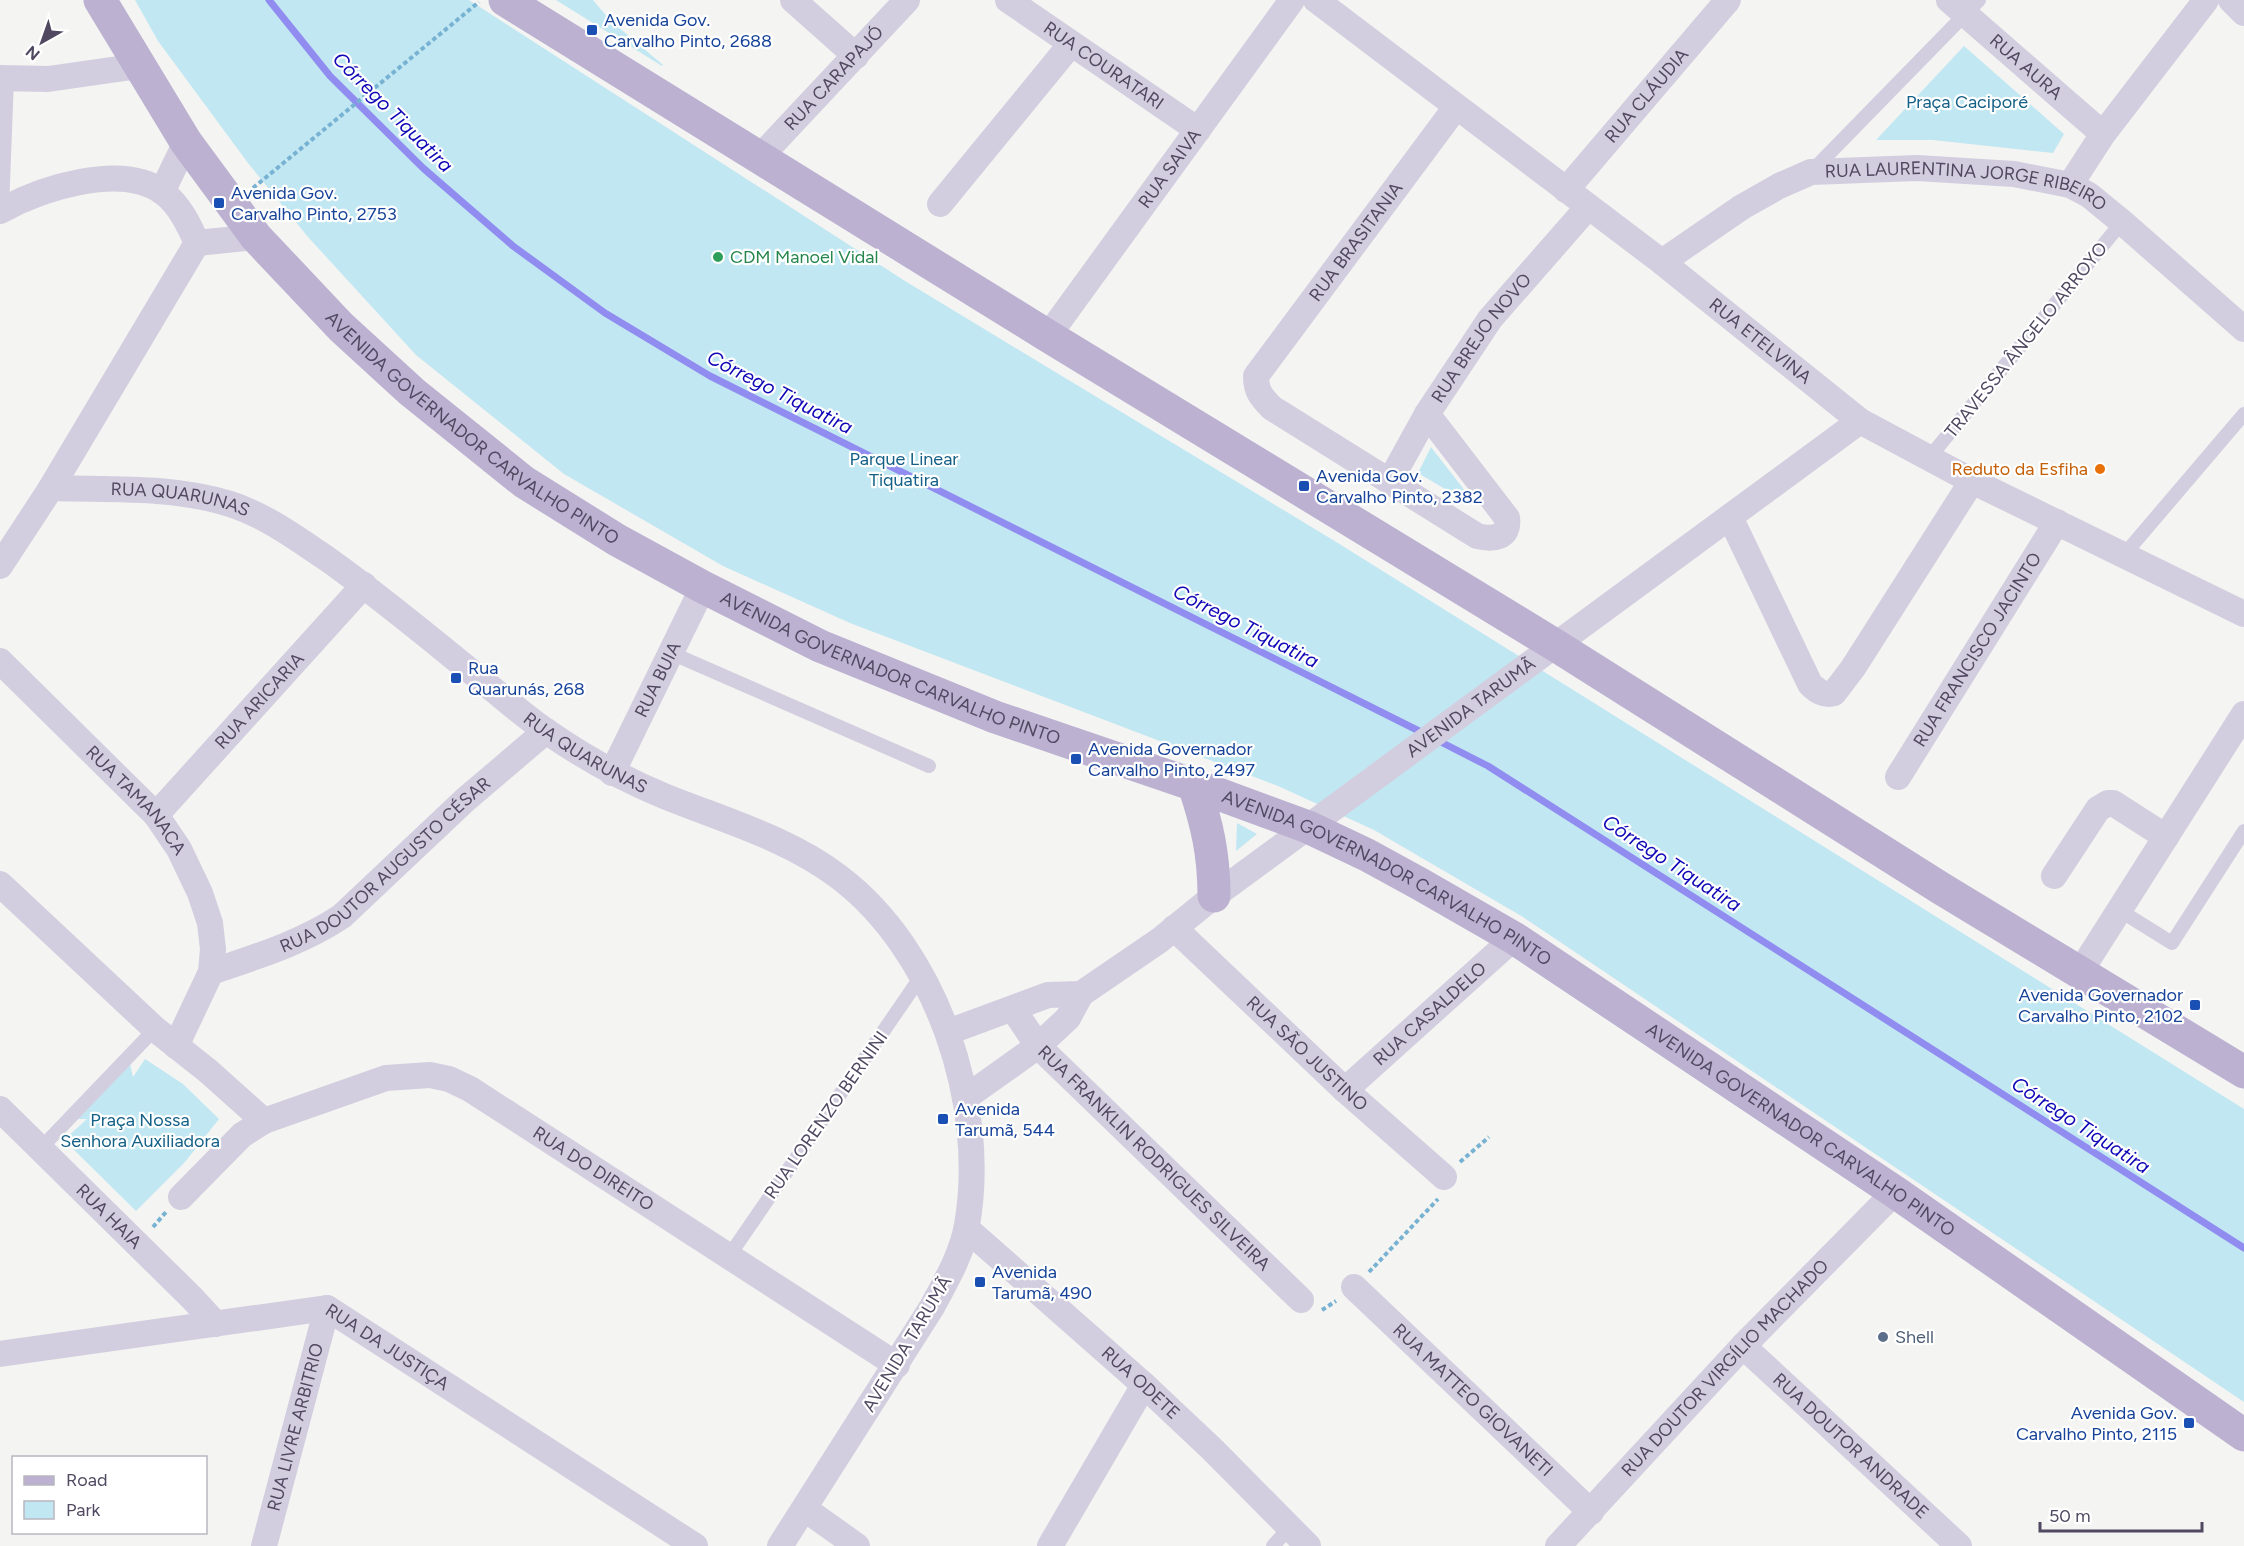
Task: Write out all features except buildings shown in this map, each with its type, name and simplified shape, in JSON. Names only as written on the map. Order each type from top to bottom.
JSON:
[{"type":"main road","name":"AVENIDA GOVERNADOR CARVALHO PINTO","points":[[100,0],[186,142],[256,237],[341,327],[412,392],[524,482],[616,540],[820,646],[995,717],[1194,785],[1308,827],[1367,855],[1514,938],[1895,1192],[2244,1435]]},
{"type":"main road","points":[[505,0],[1048,336],[1555,645],[1942,890],[2244,1072]]},
{"type":"main road","points":[[1194,785],[1208,826],[1214,896]]},
{"type":"street","points":[[793,0],[856,56]]},
{"type":"street","name":"RUA CARAPAJÓ","points":[[760,157],[907,0]]},
{"type":"street","name":"RUA COURATARI","points":[[1008,0],[1198,130]]},
{"type":"street","name":"RUA SAIVA","points":[[1048,336],[1292,0]]},
{"type":"street","name":"RUA ETELVINA","points":[[1316,0],[1662,262],[1860,421],[1972,481],[2244,614]]},
{"type":"street","name":"RUA CLÁUDIA","points":[[1566,190],[1728,0]]},
{"type":"street","points":[[2070,185],[2103,134],[2206,0]]},
{"type":"street","points":[[2231,0],[2244,13]]},
{"type":"street","name":"RUA AURA","points":[[1964,5],[2103,134]]},
{"type":"street","points":[[940,204],[1071,44]]},
{"type":"street","points":[[4,78],[48,79],[139,66]]},
{"type":"street","name":"RUA BRASITANIA","points":[[1390,481],[1272,408],[1256,388],[1256,376],[1456,107]]},
{"type":"street","points":[[162,192],[186,142]]},
{"type":"street","name":"RUA LAURENTINA JORGE RIBEIRO","points":[[1662,262],[1742,207],[1779,186],[1811,172],[1917,168],[2014,174],[2070,185],[2089,195],[2244,329]]},
{"type":"street","points":[[1,211],[26,197],[51,188],[112,179],[132,179],[162,192],[181,213],[197,243]]},
{"type":"street","name":"RUA BREJO NOVO","points":[[1390,481],[1427,414],[1490,319],[1588,207]]},
{"type":"street","points":[[197,243],[256,237]]},
{"type":"street","points":[[0,566],[51,488],[197,243]]},
{"type":"street","points":[[1390,481],[1478,536],[1489,539],[1498,538],[1508,526],[1507,518],[1497,504],[1427,414]]},
{"type":"street","name":"AVENIDA TARUMÃ","points":[[780,1546],[897,1365],[953,1267],[967,1229],[971,1194],[970,1146],[965,1098],[1038,1046],[1068,1018],[1081,994],[1174,928],[1214,896],[1860,421]]},
{"type":"street","points":[[1730,517],[1810,684],[1828,695],[1834,693],[1853,668],[1972,481]]},
{"type":"street","name":"RUA QUARUNAS","points":[[51,488],[179,492],[232,504],[285,530],[364,585],[546,731],[612,774],[790,847],[839,877],[885,920],[922,975],[948,1032],[965,1098]]},
{"type":"street","name":"RUA FRANCISCO JACINTO","points":[[1898,777],[2057,522]]},
{"type":"street","name":"RUA ARICARIA","points":[[156,815],[364,585]]},
{"type":"street","name":"RUA BUIA","points":[[612,774],[703,587]]},
{"type":"street","name":"RUA TAMANACA","points":[[0,661],[156,815],[179,849],[200,893],[210,923],[213,949],[211,972]]},
{"type":"street","points":[[2080,972],[2244,714]]},
{"type":"street","name":"RUA DOUTOR AUGUSTO CÉSAR","points":[[211,972],[284,946],[325,927],[342,916],[465,800],[546,731]]},
{"type":"street","points":[[2054,876],[2098,809],[2108,803],[2113,803],[2166,837]]},
{"type":"street","points":[[0,884],[155,1029],[264,1121],[242,1135],[181,1197]]},
{"type":"street","name":"RUA SÃO JUSTINO","points":[[1174,928],[1345,1090],[1444,1177]]},
{"type":"street","name":"RUA CASALDELO","points":[[1345,1090],[1514,938]]},
{"type":"street","points":[[176,1046],[211,972]]},
{"type":"street","points":[[948,1032],[1048,995],[1081,994]]},
{"type":"street","name":"RUA FRANKLIN RODRIGUES SILVEIRA","points":[[1013,1009],[1038,1046],[1301,1300]]},
{"type":"street","name":"RUA DO DIREITO","points":[[264,1121],[386,1078],[430,1075],[449,1079],[470,1089],[897,1365]]},
{"type":"street","name":"RUA HAIA","points":[[0,1109],[216,1324]]},
{"type":"street","name":"RUA DOUTOR VIRGÍLIO MACHADO","points":[[1558,1546],[1743,1346],[1895,1192]]},
{"type":"street","name":"RUA ODETE","points":[[967,1229],[1144,1385],[1213,1450],[1281,1537],[1308,1546]]},
{"type":"street","name":"RUA MATTEO GIOVANETI","points":[[1354,1287],[1591,1512]]},
{"type":"street","name":"RUA DA JUSTIÇA","points":[[0,1353],[327,1308],[695,1546]]},
{"type":"street","name":"RUA LIVRE ARBITRIO","points":[[264,1546],[327,1308]]},
{"type":"street","name":"RUA DOUTOR ANDRADE","points":[[1743,1346],[1959,1546]]},
{"type":"street","points":[[1050,1546],[1144,1385]]},
{"type":"street","points":[[805,1509],[857,1546]]},
{"type":"lane","points":[[1811,172],[1964,5]]},
{"type":"lane","points":[[1,211],[4,78]]},
{"type":"lane","name":"TRAVESSA ÂNGELO ARROYO","points":[[1929,458],[2122,222]]},
{"type":"lane","points":[[2123,556],[2244,414]]},
{"type":"lane","points":[[671,653],[929,766]]},
{"type":"lane","points":[[2119,910],[2172,943],[2244,831]]},
{"type":"lane","name":"RUA LORENZO BERNINI","points":[[729,1256],[922,975]]},
{"type":"lane","points":[[40,1149],[155,1029]]},
{"type":"path","points":[[233,204],[482,0]]},
{"type":"path","points":[[1301,1300],[1312,1309],[1319,1311],[1327,1308],[1354,1287],[1448,1188],[1444,1177],[1489,1137]]},
{"type":"path","points":[[136,1244],[181,1197]]},
{"type":"green space","name":"Parque Linear Tiquatira","points":[[135,0],[469,0],[905,281],[1333,540],[2244,1109],[2244,1402],[1523,917],[1374,830],[1278,786],[850,623],[723,566],[564,474],[416,355],[308,237],[248,163],[158,41]]},
{"type":"green space","points":[[556,0],[593,0],[610,20],[663,65],[662,66]]},
{"type":"green space","name":"Praça Caciporé","points":[[1964,46],[2064,134],[2053,153],[1933,140],[1876,140]]},
{"type":"green space","points":[[1431,447],[1469,496],[1468,499],[1462,499],[1418,473]]},
{"type":"green space","points":[[1237,823],[1257,834],[1236,851]]},
{"type":"green space","name":"Praça Nossa Senhora Auxiliadora","points":[[145,1059],[183,1084],[219,1119],[185,1162],[136,1211],[64,1140],[87,1119],[75,1119],[130,1064],[133,1077]]},
{"type":"waterway","name":"Córrego Tiquatira","points":[[269,0],[330,76],[423,168],[513,246],[605,313],[710,376],[1425,734]]},
{"type":"waterway","name":"Córrego Tiquatira","points":[[1435,739],[1488,766],[2244,1248]]},
{"type":"place","name":"Avenida Gov. Carvalho Pinto, 2688","points":[[592,30]]},
{"type":"place","name":"Avenida Gov. Carvalho Pinto, 2753","points":[[219,203]]},
{"type":"place","name":"CDM Manoel Vidal","points":[[718,257]]},
{"type":"place","name":"Reduto da Esfiha","points":[[2100,469]]},
{"type":"place","name":"Avenida Gov. Carvalho Pinto, 2382","points":[[1304,486]]},
{"type":"place","name":"Rua Quarunás, 268","points":[[456,678]]},
{"type":"place","name":"Avenida Governador Carvalho Pinto, 2497","points":[[1076,759]]},
{"type":"place","name":"Avenida Governador Carvalho Pinto, 2102","points":[[2195,1005]]},
{"type":"place","name":"Avenida Tarumã, 544","points":[[943,1119]]},
{"type":"place","name":"Avenida Tarumã, 490","points":[[980,1282]]},
{"type":"place","name":"Shell","points":[[1883,1337]]},
{"type":"place","name":"Avenida Gov. Carvalho Pinto, 2115","points":[[2189,1423]]}]
